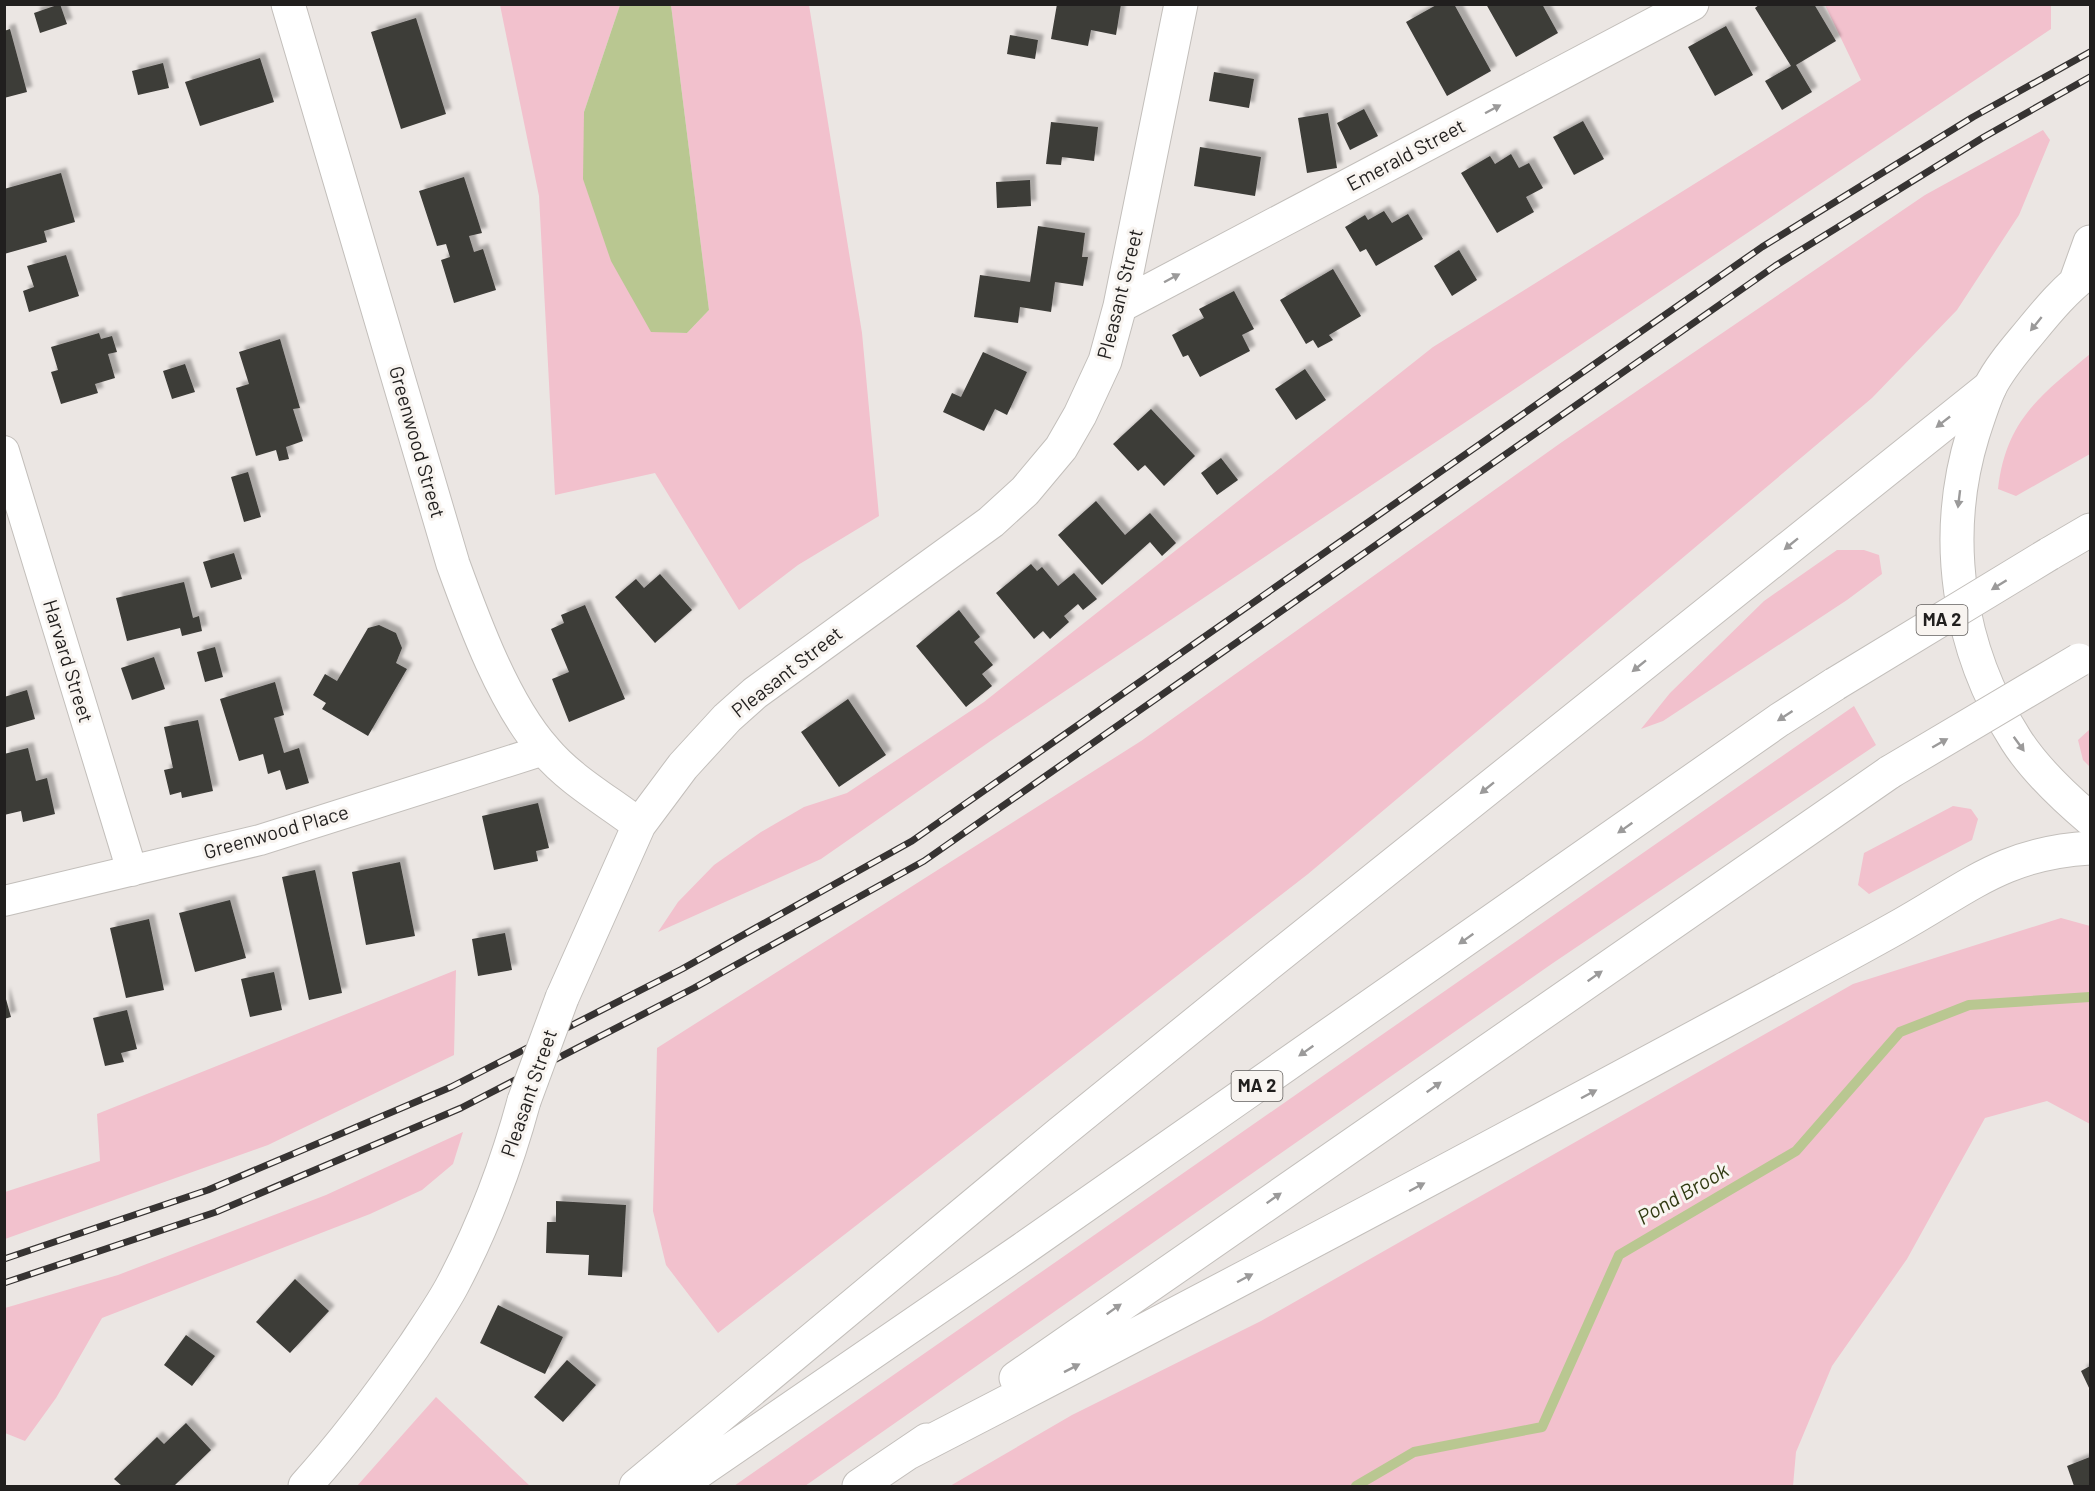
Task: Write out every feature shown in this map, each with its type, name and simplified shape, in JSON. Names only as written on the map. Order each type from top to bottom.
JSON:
[{"type":"main road","name":"Greenwood Street","points":[[288,4],[453,564],[469,609],[504,684],[544,750],[639,825]]},
{"type":"main road","name":"Pleasant Street","points":[[305,1486],[345,1441],[388,1384],[453,1285],[494,1194],[524,1101],[562,998],[639,825],[683,766],[727,718],[755,693],[991,522],[1025,491],[1061,448],[1080,415],[1105,361],[1120,306],[1181,4]]},
{"type":"main road","name":"Emerald Street","points":[[1120,306],[1692,4]]},
{"type":"main road","points":[[2091,242],[2083,276],[2012,353],[1990,387],[1969,447],[1955,526],[1958,576],[1969,634],[1991,696],[2016,741],[2043,776],[2091,819]]},
{"type":"main road","points":[[636,1486],[1257,974],[1990,387]]},
{"type":"main road","name":"MA 2","points":[[678,1486],[1033,1243],[1779,720],[1834,684],[2091,530]]},
{"type":"main road","points":[[859,1486],[1890,772],[2085,657]]},
{"type":"main road","points":[[908,1453],[1222,1291],[1868,944],[1992,872],[2034,855],[2091,848]]},
{"type":"street","name":"Harvard Street","points":[[4,451],[132,871]]},
{"type":"street","name":"Greenwood Place","points":[[4,901],[260,840],[544,750]]},
{"type":"shaded area","points":[[500,5],[620,5],[584,112],[651,331],[687,333],[709,310],[671,5],[809,5],[862,333],[879,516],[798,565],[739,610],[655,473],[555,495],[539,196]]},
{"type":"shaded area","points":[[620,5],[671,5],[709,310],[687,333],[651,332],[611,261],[583,179],[584,112]]},
{"type":"shaded area","points":[[1825,5],[2051,5],[2051,29],[992,740],[821,859],[658,932],[678,902],[714,865],[761,832],[804,807],[847,793],[984,702],[1433,347],[1861,80]]},
{"type":"shaded area","points":[[2043,130],[2050,140],[2019,215],[1957,310],[1872,398],[1308,874],[718,1333],[666,1265],[653,1211],[657,1048],[1141,741],[1562,442],[1925,195]]},
{"type":"shaded area","points":[[2090,354],[2090,454],[2016,496],[1998,489],[2002,465],[2017,427],[2041,397]]},
{"type":"shaded area","points":[[1837,550],[1864,550],[1879,555],[1882,574],[1847,600],[1663,721],[1641,729],[1670,693],[1764,601]]},
{"type":"shaded area","points":[[1854,706],[1876,745],[1553,963],[805,1486],[734,1486]]},
{"type":"shaded area","points":[[2090,729],[2090,767],[2083,760],[2078,740]]},
{"type":"shaded area","points":[[1953,806],[1971,809],[1978,819],[1972,840],[1869,894],[1858,885],[1864,853]]},
{"type":"shaded area","points":[[2061,918],[2090,926],[2090,1124],[2047,1101],[1985,1118],[1907,1259],[1832,1366],[1796,1452],[1793,1486],[950,1486],[1072,1415],[1261,1321],[1853,984]]},
{"type":"shaded area","points":[[456,970],[454,1055],[268,1145],[5,1239],[5,1192],[100,1161],[97,1114]]},
{"type":"shaded area","points":[[463,1132],[453,1164],[422,1190],[370,1214],[102,1318],[56,1398],[25,1441],[5,1433],[5,1308],[118,1275],[326,1195]]},
{"type":"shaded area","points":[[436,1397],[529,1485],[357,1486]]},
{"type":"building","points":[[60,4],[67,24],[40,33],[34,13]]},
{"type":"building","points":[[1057,4],[1121,4],[1116,35],[1091,30],[1088,46],[1051,39]]},
{"type":"building","points":[[1438,4],[1454,4],[1491,71],[1447,96],[1406,22]]},
{"type":"building","points":[[1486,4],[1542,4],[1558,33],[1516,57]]},
{"type":"building","points":[[1760,4],[1814,4],[1836,41],[1796,65],[1812,92],[1782,110],[1765,81],[1791,66],[1755,8]]},
{"type":"building","points":[[416,18],[446,114],[401,129],[371,32]]},
{"type":"building","points":[[1726,26],[1753,75],[1715,96],[1688,47]]},
{"type":"building","points":[[10,29],[27,92],[4,98],[4,31]]},
{"type":"building","points":[[1010,35],[1038,40],[1035,59],[1007,54]]},
{"type":"building","points":[[260,58],[274,102],[200,126],[185,82]]},
{"type":"building","points":[[163,63],[169,88],[138,95],[132,71]]},
{"type":"building","points":[[1214,72],[1254,79],[1249,108],[1209,101]]},
{"type":"building","points":[[1364,109],[1378,136],[1350,150],[1337,123]]},
{"type":"building","points":[[1328,113],[1337,168],[1307,173],[1298,118]]},
{"type":"building","points":[[1583,121],[1604,159],[1574,175],[1553,137]]},
{"type":"building","points":[[1051,122],[1098,127],[1094,161],[1062,157],[1061,165],[1046,164]]},
{"type":"building","points":[[1200,147],[1261,157],[1255,196],[1194,186]]},
{"type":"building","points":[[1511,154],[1519,168],[1529,163],[1543,188],[1526,197],[1534,212],[1497,233],[1461,173],[1490,156],[1495,164]]},
{"type":"building","points":[[61,173],[75,222],[44,231],[47,242],[4,254],[4,189]]},
{"type":"building","points":[[464,177],[482,233],[469,236],[474,252],[483,249],[496,290],[454,303],[441,260],[450,257],[446,244],[437,246],[419,191]]},
{"type":"building","points":[[1030,180],[1031,206],[997,208],[996,182]]},
{"type":"building","points":[[1384,211],[1392,223],[1408,214],[1423,239],[1376,266],[1366,249],[1360,252],[1345,227],[1365,215],[1368,220]]},
{"type":"building","points":[[1038,226],[1085,233],[1082,257],[1088,257],[1083,286],[1055,282],[1051,312],[1020,307],[1018,323],[974,317],[980,275],[1030,282]]},
{"type":"building","points":[[1459,250],[1477,280],[1452,296],[1434,266]]},
{"type":"building","points":[[66,255],[79,296],[29,312],[23,291],[34,287],[27,266]]},
{"type":"building","points":[[1333,269],[1361,316],[1329,335],[1333,340],[1318,348],[1313,340],[1306,344],[1280,300]]},
{"type":"building","points":[[1234,291],[1254,329],[1242,335],[1250,351],[1200,377],[1188,355],[1183,357],[1172,335],[1204,318],[1199,309]]},
{"type":"building","points":[[99,333],[101,339],[112,336],[117,352],[108,354],[115,378],[95,384],[98,393],[61,404],[51,372],[58,370],[51,347]]},
{"type":"building","points":[[280,339],[300,408],[293,409],[303,441],[286,447],[289,459],[279,461],[276,450],[256,456],[236,388],[249,384],[239,352]]},
{"type":"building","points":[[983,352],[1027,372],[1007,415],[995,409],[984,431],[943,412],[952,393],[961,397]]},
{"type":"building","points":[[185,364],[195,392],[172,399],[163,371]]},
{"type":"building","points":[[1305,369],[1326,400],[1296,420],[1275,389]]},
{"type":"building","points":[[1151,409],[1195,456],[1164,486],[1145,465],[1138,471],[1113,444]]},
{"type":"building","points":[[1221,458],[1238,480],[1217,495],[1201,473]]},
{"type":"building","points":[[248,472],[261,517],[244,522],[231,477]]},
{"type":"building","points":[[1096,501],[1125,535],[1150,513],[1176,543],[1162,556],[1150,542],[1102,585],[1058,535]]},
{"type":"building","points":[[234,553],[242,579],[211,588],[203,562]]},
{"type":"building","points":[[1031,564],[1037,571],[1042,567],[1058,586],[1074,573],[1097,599],[1083,610],[1078,604],[1064,616],[1069,622],[1050,639],[1043,631],[1034,639],[996,593]]},
{"type":"building","points":[[660,574],[692,610],[655,643],[615,597],[636,579],[644,588]]},
{"type":"building","points":[[184,582],[193,618],[199,616],[202,631],[182,636],[180,628],[127,641],[116,598]]},
{"type":"building","points":[[585,605],[625,699],[569,722],[552,679],[569,672],[551,629],[564,623],[561,615]]},
{"type":"building","points":[[959,610],[980,637],[974,642],[993,665],[982,674],[992,686],[966,707],[916,646]]},
{"type":"building","points":[[379,625],[396,633],[402,648],[396,663],[407,669],[368,736],[322,709],[326,703],[313,695],[325,674],[337,681],[368,628]]},
{"type":"building","points":[[215,647],[223,677],[205,682],[197,652]]},
{"type":"building","points":[[154,657],[165,689],[132,700],[121,668]]},
{"type":"building","points":[[275,682],[284,715],[274,718],[284,753],[299,748],[309,783],[286,790],[280,770],[268,774],[263,754],[239,761],[220,699]]},
{"type":"building","points":[[27,690],[35,719],[4,728],[4,697]]},
{"type":"building","points":[[848,699],[886,755],[839,787],[801,732]]},
{"type":"building","points":[[198,720],[213,791],[182,798],[181,792],[170,795],[164,770],[173,768],[164,727]]},
{"type":"building","points":[[28,748],[36,781],[47,778],[55,814],[23,822],[21,811],[4,815],[4,754]]},
{"type":"building","points":[[538,803],[549,848],[536,851],[538,861],[494,870],[482,816]]},
{"type":"building","points":[[400,862],[415,936],[366,945],[352,872]]},
{"type":"building","points":[[315,870],[342,993],[309,1000],[282,877]]},
{"type":"building","points":[[230,900],[246,958],[195,972],[179,913]]},
{"type":"building","points":[[149,919],[164,990],[126,998],[110,928]]},
{"type":"building","points":[[505,933],[512,970],[478,976],[472,939]]},
{"type":"building","points":[[274,972],[282,1010],[250,1017],[241,979]]},
{"type":"building","points":[[4,992],[11,1017],[4,1019]]},
{"type":"building","points":[[127,1010],[137,1049],[121,1053],[124,1062],[105,1066],[93,1018]]},
{"type":"building","points":[[556,1201],[626,1205],[622,1277],[588,1275],[589,1255],[546,1253],[547,1222],[556,1222]]},
{"type":"building","points":[[295,1279],[329,1311],[290,1353],[256,1322]]},
{"type":"building","points":[[498,1305],[563,1337],[545,1374],[480,1343]]},
{"type":"building","points":[[186,1335],[215,1356],[192,1386],[164,1365]]},
{"type":"building","points":[[567,1360],[596,1385],[563,1422],[534,1397]]},
{"type":"building","points":[[2090,1366],[2090,1390],[2081,1371]]},
{"type":"building","points":[[186,1423],[211,1450],[174,1486],[122,1486],[114,1479],[157,1437],[164,1444]]},
{"type":"building","points":[[2090,1457],[2090,1486],[2074,1486],[2067,1466]]},
{"type":"waterway","name":"Pond Brook","points":[[1356,1486],[1414,1452],[1542,1427],[1619,1255],[1796,1151],[1900,1032],[1969,1005],[2090,997]]},
{"type":"railway","points":[[4,1259],[208,1190],[451,1087],[682,969],[912,841],[1762,247],[1973,117],[2090,52]]},
{"type":"railway","points":[[4,1283],[216,1212],[461,1108],[694,988],[924,861],[1775,266],[1984,137],[2090,77]]}]
